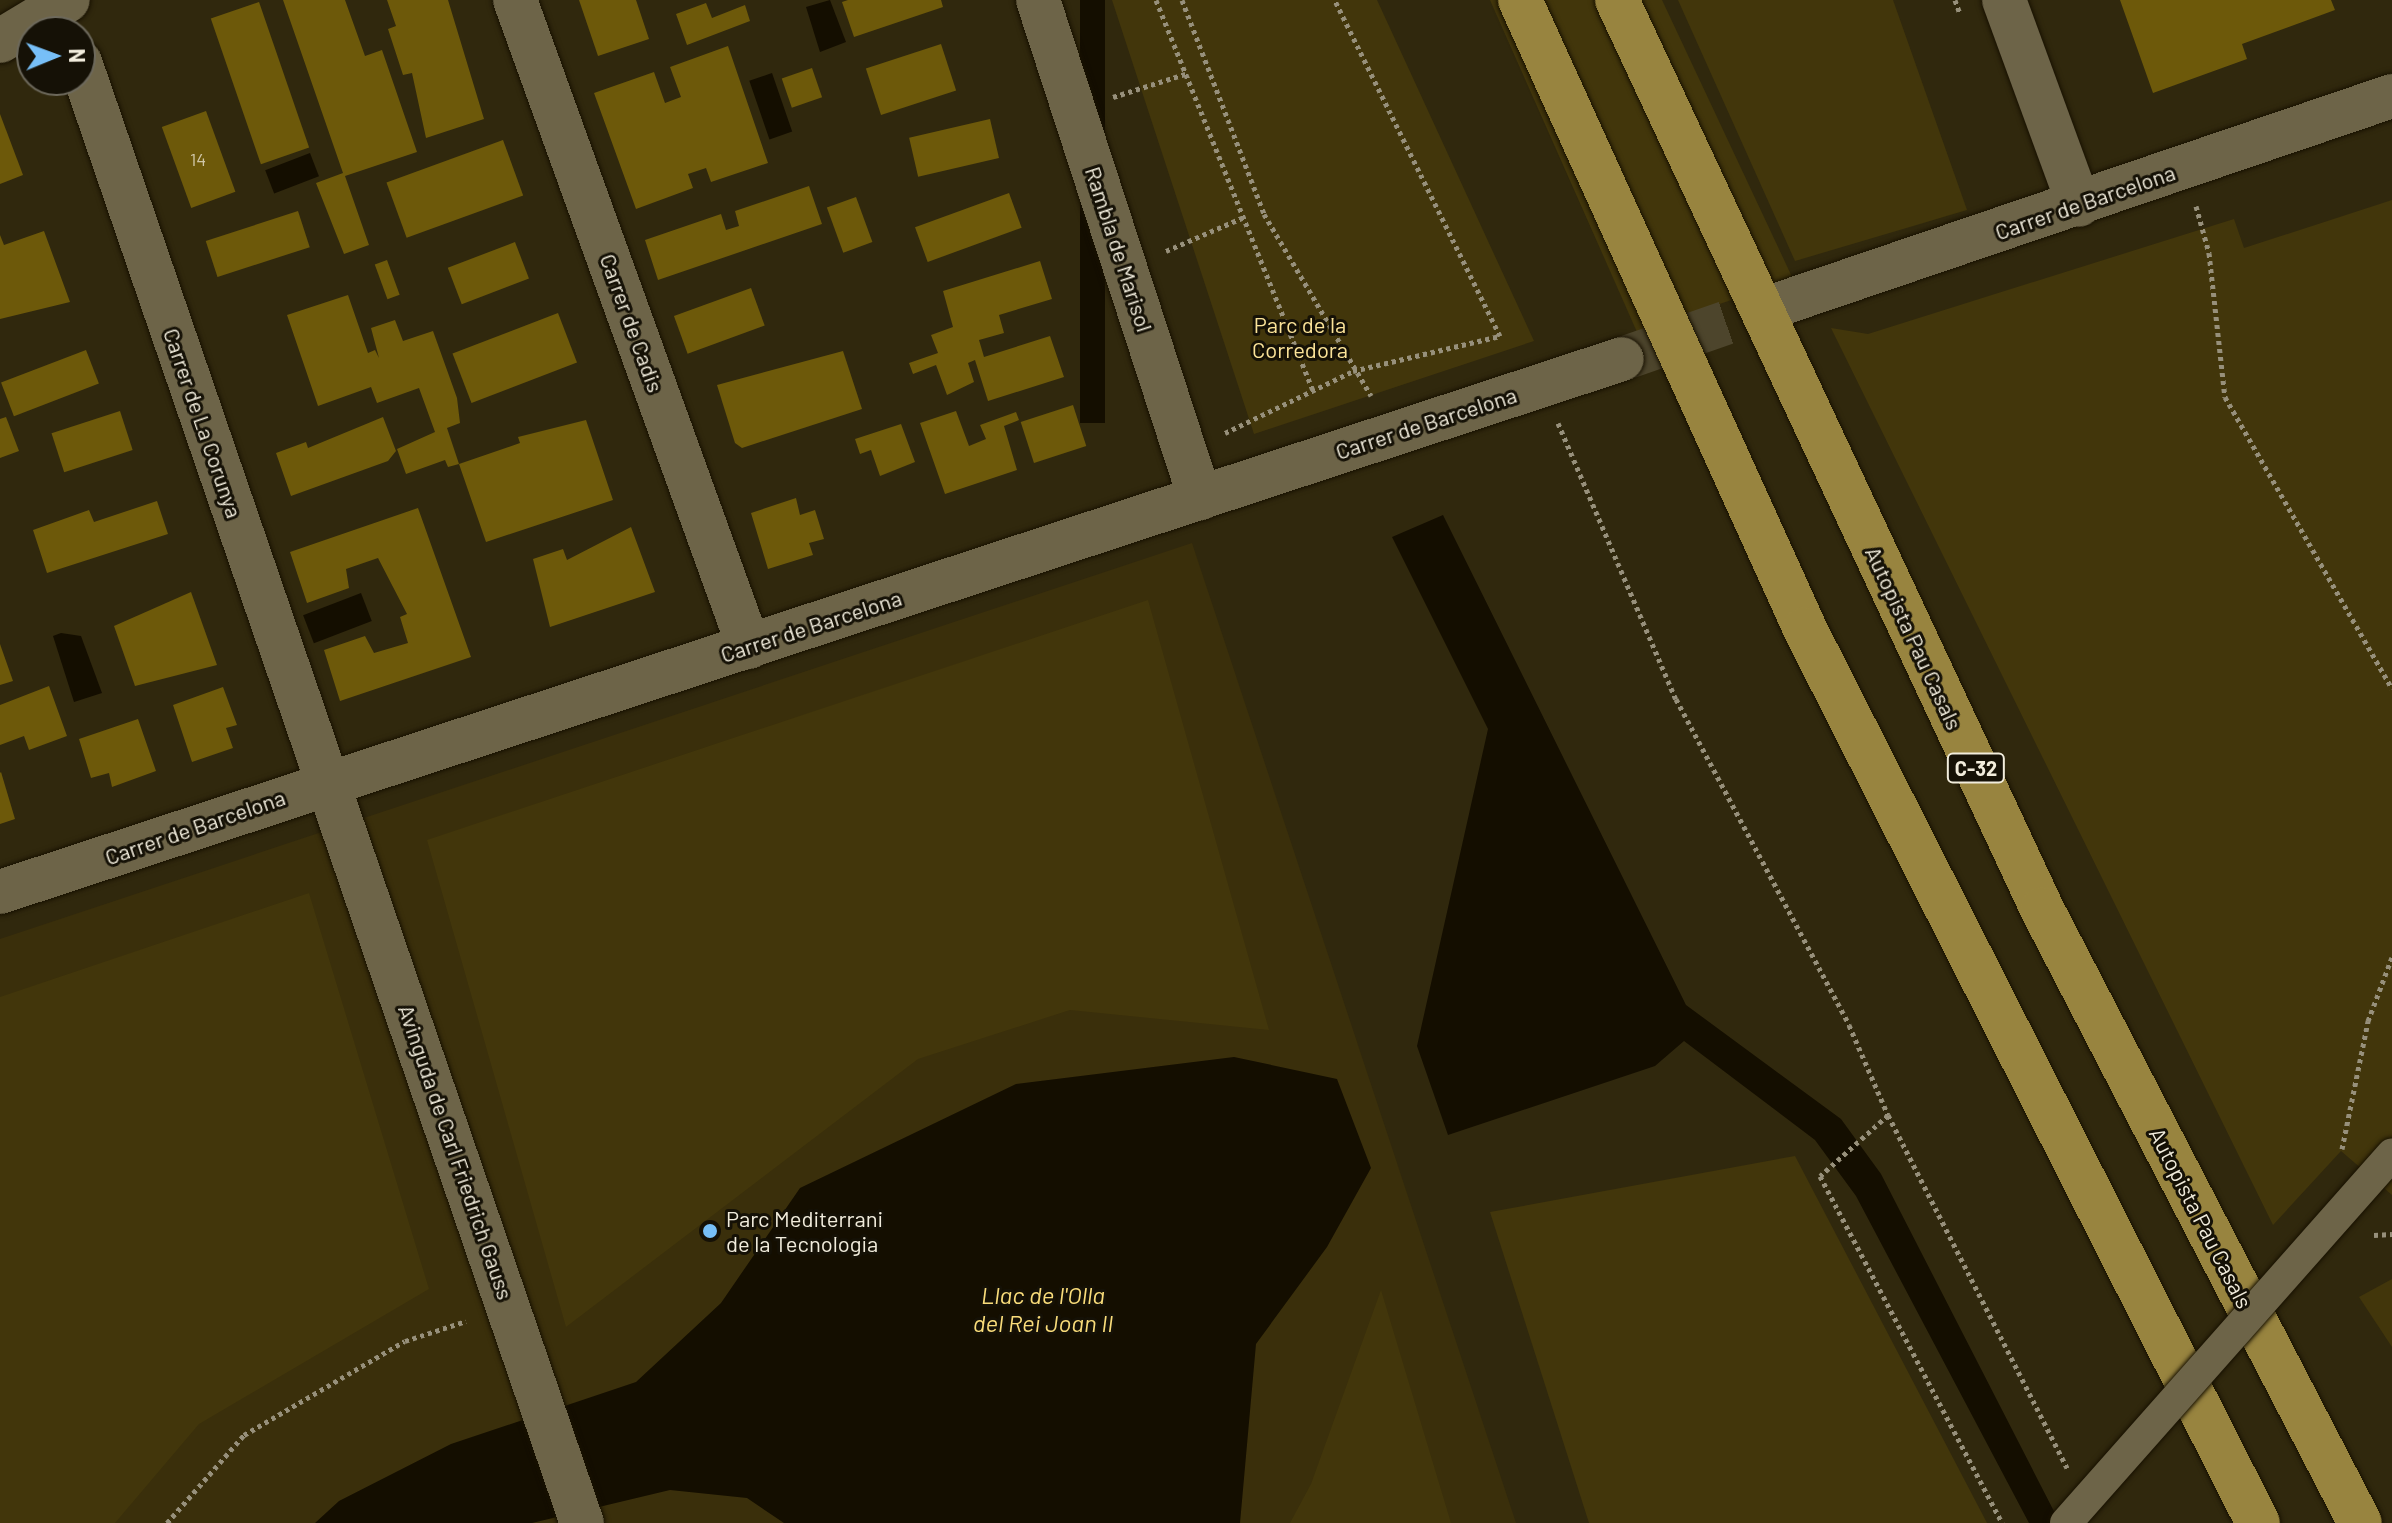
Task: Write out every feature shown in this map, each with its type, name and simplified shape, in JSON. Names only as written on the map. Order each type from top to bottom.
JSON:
[{"type":"highway","points":[[1520,0],[1805,629],[2258,1523]]},
{"type":"highway","name":"Autopista Pau Casals","points":[[1617,0],[2042,909],[2360,1523]]},
{"type":"street","name":"Carrer de Cadis","points":[[515,0],[749,647]]},
{"type":"street","name":"Rambla de Marisol","points":[[1038,0],[1200,498]]},
{"type":"street","points":[[2004,0],[2079,205]]},
{"type":"street","points":[[0,41],[64,9]]},
{"type":"street","name":"Carrer de La Corunya","points":[[92,96],[325,783]]},
{"type":"street","name":"Carrer de Barcelona","points":[[1777,305],[2079,205],[2392,96]]},
{"type":"street","name":"Carrer de Barcelona","points":[[0,892],[1622,359]]},
{"type":"street","name":"Avinguda de Carl Friedrich Gauss","points":[[325,783],[582,1523]]},
{"type":"street","points":[[2066,1523],[2392,1154]]},
{"type":"path","points":[[1156,0],[1313,390]]},
{"type":"path","points":[[1182,0],[1264,214],[1353,371],[1397,433]]},
{"type":"path","points":[[1185,452],[1353,371],[1500,336],[1335,0]]},
{"type":"path","points":[[1104,99],[1185,74]]},
{"type":"path","points":[[2185,168],[2209,253],[2225,397],[2392,689]]},
{"type":"path","points":[[1153,255],[1201,239],[1242,218]]},
{"type":"path","points":[[1542,385],[1676,699],[1849,1025],[1888,1115],[2072,1480]]},
{"type":"path","points":[[2342,1149],[2368,1021],[2392,957]]},
{"type":"path","points":[[1888,1115],[1820,1176],[2002,1523]]},
{"type":"path","points":[[2374,1235],[2392,1234]]},
{"type":"path","points":[[167,1523],[244,1435],[405,1341],[509,1308]]},
{"type":"shaded area","name":"Parc Mediterrani de la Tecnologia","points":[[1192,543],[1516,1523],[0,1523],[0,939]]},
{"type":"green space","name":"Parc de la Corredora","points":[[1112,0],[1377,0],[1534,341],[1254,434]]},
{"type":"green space","points":[[1490,0],[1662,0],[1793,279],[1637,332]]},
{"type":"green space","points":[[1678,0],[1893,0],[1967,210],[1795,261]]},
{"type":"green space","points":[[2392,200],[2392,1195],[2341,1151],[2273,1225],[1831,328],[1868,334],[2234,219],[2244,248]]},
{"type":"green space","points":[[1148,600],[1269,1030],[1070,1010],[918,1059],[566,1327],[427,840]]},
{"type":"green space","points":[[309,893],[429,1289],[199,1424],[115,1523],[0,1523],[0,997]]},
{"type":"green space","points":[[1795,1156],[1987,1523],[1589,1523],[1490,1212]]},
{"type":"green space","points":[[2392,1279],[2392,1347],[2359,1297]]},
{"type":"green space","points":[[1381,1290],[1451,1523],[1290,1523],[1311,1484]]},
{"type":"water","points":[[830,0],[846,42],[820,52],[806,7]]},
{"type":"water","points":[[1080,0],[1105,0],[1105,423],[1080,423]]},
{"type":"water","points":[[772,73],[792,132],[769,139],[749,81]]},
{"type":"water","points":[[310,153],[319,176],[274,194],[265,170]]},
{"type":"water","points":[[1443,515],[1686,1005],[1841,1119],[1881,1174],[2060,1523],[2029,1523],[1856,1196],[1815,1140],[1684,1041],[1655,1066],[1448,1135],[1417,1046],[1488,729],[1392,537]]},
{"type":"water","points":[[361,593],[372,621],[314,643],[303,615]]},
{"type":"water","points":[[61,633],[81,636],[102,693],[74,702],[53,636]]},
{"type":"water","name":"Llac de l'Olla del Rei Joan II","points":[[1234,1057],[1337,1079],[1371,1168],[1327,1247],[1256,1344],[1240,1523],[784,1523],[747,1498],[670,1490],[532,1523],[315,1523],[339,1501],[451,1444],[636,1382],[721,1303],[800,1188],[1016,1084]]},
{"type":"building","points":[[283,0],[345,0],[365,56],[382,50],[417,152],[345,176],[369,245],[344,254],[316,183],[343,173]]},
{"type":"building","points":[[387,0],[448,0],[484,119],[426,138],[412,73],[403,75],[388,29],[396,26]]},
{"type":"building","points":[[579,0],[636,0],[649,39],[598,56]]},
{"type":"building","points":[[941,0],[943,7],[854,37],[842,2]]},
{"type":"building","points":[[2120,0],[2331,0],[2335,10],[2242,44],[2247,59],[2153,93]]},
{"type":"building","points":[[259,2],[309,148],[261,164],[211,19]]},
{"type":"building","points":[[706,3],[712,18],[745,5],[750,21],[687,45],[676,14]]},
{"type":"building","points":[[941,44],[956,91],[881,115],[866,68]]},
{"type":"building","points":[[728,46],[768,163],[711,182],[706,168],[688,174],[693,188],[636,209],[594,93],[654,72],[665,103],[681,97],[670,67]]},
{"type":"building","points":[[812,68],[822,97],[792,108],[782,78]]},
{"type":"building","points":[[206,111],[235,192],[191,208],[162,127]]},
{"type":"building","points":[[0,114],[23,175],[0,184]]},
{"type":"building","points":[[990,119],[999,158],[918,177],[909,138]]},
{"type":"building","points":[[503,140],[523,195],[407,238],[386,182]]},
{"type":"building","points":[[809,186],[822,224],[658,280],[645,240],[721,214],[726,230],[739,226],[735,211]]},
{"type":"building","points":[[1009,193],[1022,228],[928,262],[915,227]]},
{"type":"building","points":[[856,197],[872,242],[843,253],[827,208]]},
{"type":"building","points":[[298,211],[310,247],[217,277],[206,241]]},
{"type":"building","points":[[44,231],[70,302],[0,319],[0,235],[4,245]]},
{"type":"building","points":[[515,242],[529,278],[462,304],[448,268]]},
{"type":"building","points":[[387,260],[400,295],[387,299],[375,264]]},
{"type":"building","points":[[1040,261],[1052,299],[999,315],[1004,333],[979,340],[984,357],[1050,336],[1064,377],[988,401],[975,360],[968,363],[974,382],[947,395],[936,365],[913,374],[909,363],[938,353],[931,335],[953,327],[943,291]]},
{"type":"building","points":[[751,288],[765,326],[688,354],[674,316]]},
{"type":"building","points":[[348,295],[368,353],[375,350],[379,358],[371,328],[395,320],[403,341],[433,331],[457,398],[460,423],[447,428],[459,464],[448,467],[445,460],[406,474],[397,449],[435,432],[419,388],[377,403],[371,387],[318,406],[287,315]]},
{"type":"building","points":[[558,313],[577,362],[471,403],[453,353]]},
{"type":"building","points":[[86,350],[99,384],[14,416],[1,383]]},
{"type":"building","points":[[843,351],[862,409],[742,448],[735,443],[717,385]]},
{"type":"building","points":[[1073,405],[1086,446],[1034,463],[1021,422]]},
{"type":"building","points":[[120,411],[133,450],[64,472],[52,433]]},
{"type":"building","points":[[956,411],[969,446],[986,439],[980,425],[1016,412],[1019,420],[1004,426],[1017,470],[945,494],[920,423]]},
{"type":"building","points":[[6,417],[19,451],[0,458],[0,419]]},
{"type":"building","points":[[383,417],[396,451],[388,461],[291,496],[276,453],[306,442],[308,448]]},
{"type":"building","points":[[586,420],[613,500],[486,542],[459,464],[520,443],[518,437]]},
{"type":"building","points":[[901,424],[915,462],[880,476],[871,450],[860,454],[855,439]]},
{"type":"building","points":[[796,498],[800,515],[815,510],[824,539],[809,543],[813,555],[768,569],[751,513]]},
{"type":"building","points":[[157,501],[168,534],[47,573],[33,530],[89,510],[94,522]]},
{"type":"building","points":[[418,508],[471,657],[340,701],[324,650],[365,636],[374,653],[408,643],[400,617],[407,614],[378,558],[346,569],[349,588],[307,603],[290,552]]},
{"type":"building","points":[[631,527],[655,592],[550,627],[533,559],[563,549],[567,560]]},
{"type":"building","points":[[191,592],[217,665],[135,686],[114,626]]},
{"type":"building","points":[[0,644],[13,681],[0,685]]},
{"type":"building","points":[[49,686],[67,736],[29,750],[24,736],[0,745],[0,705]]},
{"type":"building","points":[[223,687],[237,725],[226,728],[233,748],[192,762],[173,705]]},
{"type":"building","points":[[138,719],[156,771],[112,787],[109,773],[91,778],[79,739]]},
{"type":"building","points":[[0,773],[15,819],[0,824]]},
{"type":"tunnel","points":[[1622,359],[1777,305]]},
{"type":"place","name":"Parc Mediterrani de la Tecnologia","points":[[710,1231]]}]
